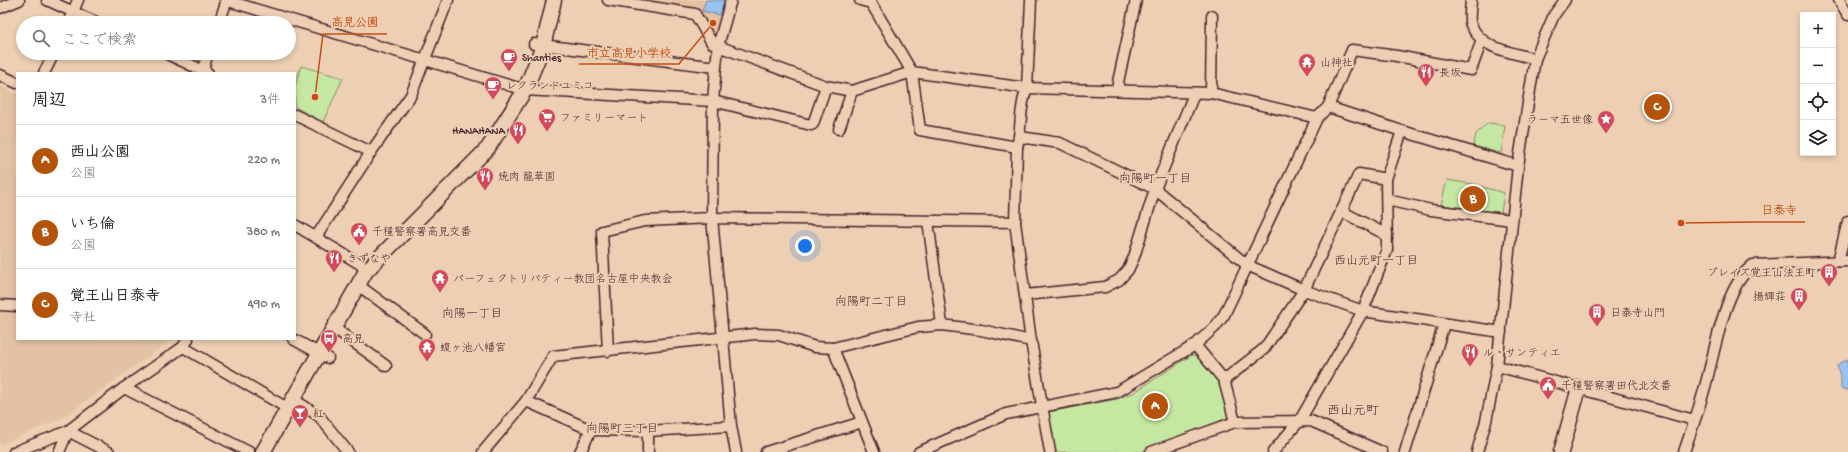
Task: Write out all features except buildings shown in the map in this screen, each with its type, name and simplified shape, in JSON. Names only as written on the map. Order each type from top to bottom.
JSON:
[{"type":"street","points":[[0,8],[19,0]]},
{"type":"street","points":[[47,0],[83,16]]},
{"type":"street","points":[[72,16],[78,0]]},
{"type":"street","points":[[221,16],[227,0],[280,16]]},
{"type":"street","points":[[316,237],[371,152],[411,95],[448,0]]},
{"type":"street","points":[[263,452],[290,404],[323,356],[334,327],[366,271],[488,148],[525,90],[554,0]]},
{"type":"street","points":[[608,0],[695,14],[712,42],[718,46],[826,86],[852,91],[912,72],[1026,88],[1118,90],[1194,94],[1211,93],[1317,118]]},
{"type":"street","points":[[731,0],[718,46],[713,101],[712,218],[731,426],[736,452]]},
{"type":"street","points":[[860,0],[873,2],[912,72],[920,130],[1017,147]]},
{"type":"street","points":[[1031,0],[1026,88],[1020,137],[1017,147],[1015,222],[1041,407],[1050,452]]},
{"type":"street","points":[[1118,90],[1118,82],[1136,0]]},
{"type":"street","points":[[1472,0],[1470,24],[1482,40],[1492,47],[1535,59]]},
{"type":"street","points":[[1477,452],[1486,421],[1497,366],[1518,166],[1535,59],[1554,15],[1565,0]]},
{"type":"street","points":[[1839,0],[1848,15]]},
{"type":"street","points":[[1211,93],[1212,16]]},
{"type":"street","points":[[296,21],[525,90],[713,101],[811,125],[813,124],[826,86]]},
{"type":"street","points":[[919,452],[1006,414],[1117,392],[1196,346],[1215,327],[1224,315],[1317,118],[1328,107],[1352,50],[1397,56],[1470,70],[1482,40]]},
{"type":"street","points":[[539,45],[716,67]]},
{"type":"street","points":[[44,72],[50,60]]},
{"type":"street","points":[[179,60],[204,72],[207,60]]},
{"type":"street","points":[[0,75],[16,83]]},
{"type":"street","points":[[839,129],[852,91]]},
{"type":"street","points":[[1025,295],[1105,287],[1119,280],[1128,270],[1134,257],[1155,189],[1194,94]]},
{"type":"street","points":[[1328,107],[1518,166]]},
{"type":"street","points":[[296,115],[371,152]]},
{"type":"street","points":[[1273,452],[1300,420],[1363,311],[1387,250],[1386,179],[1402,131]]},
{"type":"street","points":[[1020,137],[1060,144],[1155,189],[1247,265],[1304,290],[1363,311],[1501,332]]},
{"type":"street","points":[[1224,380],[1264,349],[1304,290],[1359,174],[1386,179]]},
{"type":"street","points":[[1387,200],[1431,210],[1512,220]]},
{"type":"street","points":[[1341,211],[1387,236]]},
{"type":"street","points":[[608,351],[602,231],[645,220],[712,218],[1015,222]]},
{"type":"street","points":[[928,221],[942,325]]},
{"type":"street","points":[[1684,452],[1707,380],[1725,313],[1744,272],[1753,265],[1843,261],[1848,221]]},
{"type":"street","points":[[296,226],[360,264],[366,271]]},
{"type":"street","points":[[358,285],[425,334]]},
{"type":"street","points":[[0,305],[16,306]]},
{"type":"street","points":[[1405,452],[1444,324]]},
{"type":"street","points":[[483,452],[526,401],[553,356],[755,334],[779,335],[815,347],[833,348],[918,327],[942,325],[981,330],[1031,341]]},
{"type":"street","points":[[334,327],[386,366]]},
{"type":"street","points":[[295,340],[323,356]]},
{"type":"street","points":[[14,452],[68,431],[186,343],[290,404],[320,416],[348,452]]},
{"type":"street","points":[[1196,346],[1224,380],[1235,422]]},
{"type":"street","points":[[833,348],[874,452]]},
{"type":"street","points":[[1497,366],[1694,420]]},
{"type":"street","points":[[124,388],[249,452]]},
{"type":"street","points":[[1561,452],[1579,388]]},
{"type":"street","points":[[526,401],[591,430],[648,431],[731,426]]},
{"type":"street","points":[[1151,452],[1235,422],[1300,420],[1312,421],[1382,452]]},
{"type":"street","points":[[766,452],[862,422]]},
{"type":"street","points":[[580,452],[591,430]]},
{"type":"street","points":[[59,452],[68,431]]},
{"type":"street","points":[[68,431],[109,452]]},
{"type":"street","points":[[648,431],[648,452]]},
{"type":"shaded area","points":[[637,0],[728,0],[718,37],[713,38],[699,10]]},
{"type":"shaded area","points":[[0,86],[16,94],[16,340],[172,340],[62,418],[0,445]]},
{"type":"green space","points":[[301,66],[343,78],[323,122],[296,108],[296,84]]},
{"type":"green space","points":[[1488,123],[1505,125],[1501,153],[1473,146],[1476,134]]},
{"type":"green space","points":[[1447,180],[1472,184],[1504,193],[1501,213],[1441,205]]},
{"type":"green space","points":[[1192,355],[1199,355],[1220,381],[1229,413],[1227,418],[1141,452],[1053,452],[1048,412],[1117,399],[1133,393]]},
{"type":"water","points":[[706,0],[724,0],[720,15],[702,11]]},
{"type":"water","points":[[1848,359],[1848,390],[1841,389],[1841,381],[1837,365]]},
{"type":"place","name":"市立高見小学校","points":[[713,23]]},
{"type":"place","name":"Shanties","points":[[509,72]]},
{"type":"place","name":"山神社","points":[[1307,77]]},
{"type":"place","name":"長坂","points":[[1426,87]]},
{"type":"place","name":"高見公園","points":[[315,97]]},
{"type":"place","name":"レクランドユミコ","points":[[493,100]]},
{"type":"place","name":"覚王山日泰寺","points":[[1657,107]]},
{"type":"place","name":"ファミリーマート","points":[[547,132]]},
{"type":"place","name":"ラーマ五世像","points":[[1606,134]]},
{"type":"place","name":"HANAHANA","points":[[518,145]]},
{"type":"place","name":"焼肉 龍華園","points":[[485,191]]},
{"type":"place","name":"いち倫","points":[[1473,199]]},
{"type":"place","name":"日泰寺","points":[[1681,223]]},
{"type":"place","name":"千種警察署高見交番","points":[[359,246]]},
{"type":"place","name":"きずなや","points":[[334,273]]},
{"type":"place","name":"ブレイズ覚王山法王町","points":[[1829,287]]},
{"type":"place","name":"パーフェクトリバティー教団名古屋中央教会","points":[[440,293]]},
{"type":"place","name":"揚輝荘","points":[[1799,311]]},
{"type":"place","name":"日泰寺山門","points":[[1597,327]]},
{"type":"place","name":"高見","points":[[329,353]]},
{"type":"place","name":"蝮ヶ池八幡宮","points":[[427,362]]},
{"type":"place","name":"ル・サンティエ","points":[[1470,367]]},
{"type":"place","name":"千種警察署田代北交番","points":[[1548,400]]},
{"type":"place","name":"西山公園","points":[[1155,406]]},
{"type":"place","name":"紅","points":[[300,428]]},
{"type":"district","name":"向陽町一丁目","points":[[1155,178]]},
{"type":"district","name":"西山元町一丁目","points":[[1376,260]]},
{"type":"district","name":"向陽町二丁目","points":[[871,301]]},
{"type":"district","name":"向陽一丁目","points":[[472,313]]},
{"type":"district","name":"西山元町","points":[[1353,409]]},
{"type":"district","name":"向陽町三丁目","points":[[622,428]]}]
